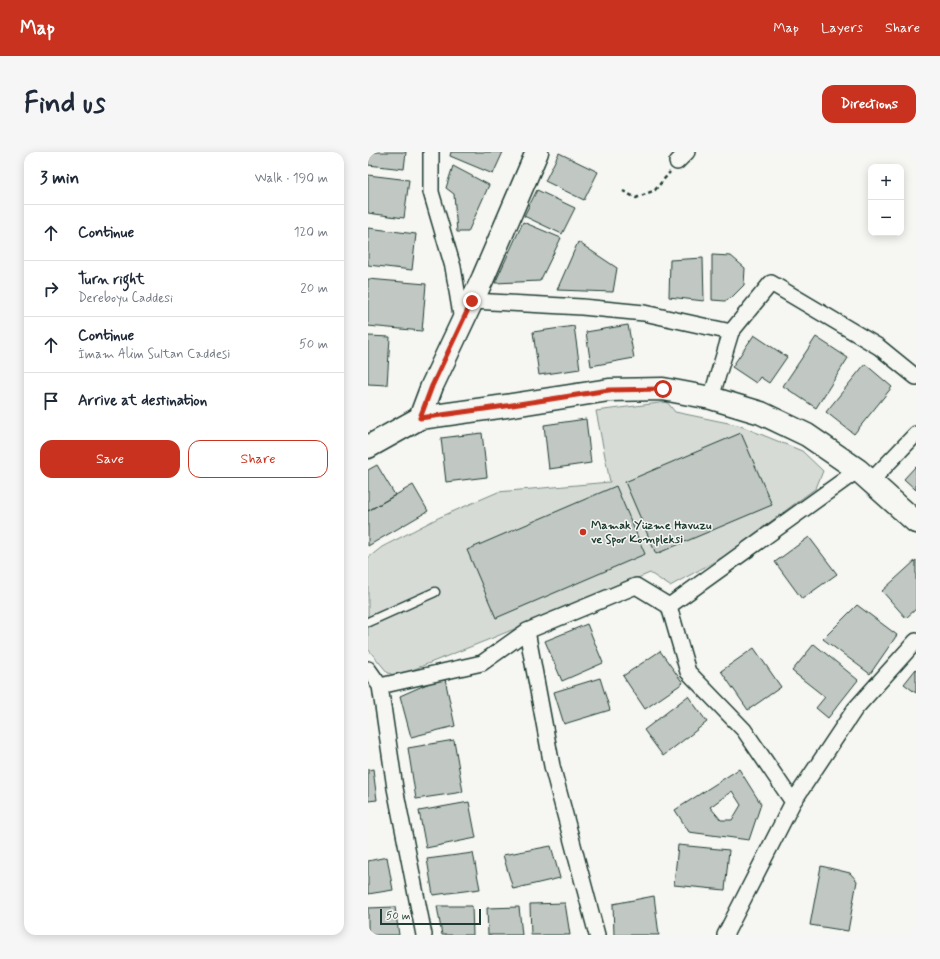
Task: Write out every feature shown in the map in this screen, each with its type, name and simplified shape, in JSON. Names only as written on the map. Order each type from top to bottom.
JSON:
[{"type":"main road","points":[[420,418],[432,386],[483,278],[536,152]]},
{"type":"main road","points":[[368,447],[420,418],[609,390],[663,389],[711,398],[761,413],[807,435],[865,476],[916,522]]},
{"type":"street","points":[[431,152],[431,192],[454,267],[462,320]]},
{"type":"street","points":[[711,398],[731,332],[771,283],[879,347],[916,377]]},
{"type":"street","points":[[472,301],[582,307],[644,313],[731,332]]},
{"type":"street","points":[[669,606],[865,476],[916,434]]},
{"type":"street","points":[[380,686],[482,663],[527,630],[636,586],[669,606],[688,672],[744,730],[793,802]]},
{"type":"street","points":[[527,630],[552,766],[597,935]]},
{"type":"street","points":[[725,935],[793,802],[855,709],[916,641]]},
{"type":"street","points":[[368,669],[380,686],[395,788],[424,935]]},
{"type":"lane","points":[[368,622],[435,592]]},
{"type":"path","points":[[623,191],[636,198],[655,190],[682,157]]},
{"type":"shaded area","name":"Mamak Yüzme Havuzu ve Spor Kompleksi","points":[[667,402],[675,412],[738,425],[802,451],[823,471],[816,488],[723,557],[670,586],[650,573],[397,676],[388,673],[368,649],[368,558],[382,547],[438,518],[498,492],[610,482],[596,411]]},
{"type":"building","points":[[368,152],[406,152],[404,169],[368,165]]},
{"type":"building","points":[[451,152],[503,152],[493,174],[450,156]]},
{"type":"building","points":[[559,153],[598,172],[584,200],[545,181]]},
{"type":"building","points":[[453,166],[489,185],[468,232],[457,232],[454,194],[446,188]]},
{"type":"building","points":[[368,175],[409,180],[404,218],[368,213]]},
{"type":"building","points":[[537,190],[575,208],[562,234],[524,216]]},
{"type":"building","points":[[523,222],[561,238],[540,281],[495,283]]},
{"type":"building","points":[[368,228],[416,234],[412,270],[368,265]]},
{"type":"building","points":[[578,242],[617,268],[613,292],[557,290]]},
{"type":"building","points":[[712,255],[731,256],[745,268],[744,285],[732,297],[725,301],[712,300]]},
{"type":"building","points":[[703,258],[704,301],[669,297],[670,260]]},
{"type":"building","points":[[368,279],[426,284],[422,331],[368,326]]},
{"type":"building","points":[[628,325],[634,358],[591,366],[586,332]]},
{"type":"building","points":[[574,326],[580,369],[539,375],[533,332]]},
{"type":"building","points":[[754,335],[787,357],[769,383],[760,377],[756,383],[732,367]]},
{"type":"building","points":[[368,336],[390,337],[387,385],[368,384]]},
{"type":"building","points":[[816,337],[848,358],[816,408],[783,386]]},
{"type":"building","points":[[865,364],[892,387],[854,434],[826,412]]},
{"type":"building","points":[[586,419],[591,463],[549,469],[544,425]]},
{"type":"building","points":[[482,433],[487,477],[446,482],[441,438]]},
{"type":"building","points":[[741,433],[772,505],[656,554],[625,482]]},
{"type":"building","points":[[377,465],[395,495],[368,511],[368,470]]},
{"type":"building","points":[[916,466],[916,490],[904,479]]},
{"type":"building","points":[[413,485],[428,511],[368,546],[368,511]]},
{"type":"building","points":[[616,486],[645,554],[496,618],[467,550]]},
{"type":"building","points":[[809,537],[837,574],[802,599],[775,562]]},
{"type":"building","points":[[916,560],[916,609],[906,618],[882,591]]},
{"type":"building","points":[[857,605],[897,635],[870,674],[823,639]]},
{"type":"building","points":[[587,624],[603,663],[562,681],[545,641]]},
{"type":"building","points":[[814,644],[858,680],[828,718],[816,708],[825,697],[792,671]]},
{"type":"building","points":[[754,648],[781,687],[748,710],[721,671]]},
{"type":"building","points":[[660,651],[683,683],[645,709],[623,676]]},
{"type":"building","points":[[916,669],[916,693],[904,684]]},
{"type":"building","points":[[600,678],[610,710],[564,724],[554,692]]},
{"type":"building","points":[[445,679],[455,726],[411,737],[400,696],[434,681]]},
{"type":"building","points":[[688,696],[707,722],[663,756],[644,730]]},
{"type":"building","points":[[454,740],[463,792],[416,799],[408,748]]},
{"type":"building","points":[[373,769],[377,800],[368,801],[368,770]]},
{"type":"building","points":[[739,769],[761,804],[749,840],[689,832],[675,810]],"holes":[[[732,791],[741,805],[732,820],[721,820],[710,807]]]},
{"type":"building","points":[[469,802],[476,838],[426,848],[419,811]]},
{"type":"building","points":[[678,845],[729,850],[725,890],[674,885]]},
{"type":"building","points":[[551,846],[560,878],[513,889],[503,855]]},
{"type":"building","points":[[473,853],[480,889],[433,895],[427,859]]},
{"type":"building","points":[[387,857],[393,890],[368,894],[368,861]]},
{"type":"building","points":[[821,866],[850,873],[857,881],[848,931],[810,925]]},
{"type":"building","points":[[654,896],[659,935],[614,935],[613,904]]},
{"type":"building","points":[[565,903],[570,935],[531,935],[530,904]]},
{"type":"building","points":[[437,906],[472,906],[473,935],[442,935]]},
{"type":"building","points":[[395,907],[399,935],[368,935],[368,908]]},
{"type":"building","points":[[519,907],[522,935],[488,935],[487,908]]},
{"type":"place","name":"Mamak Yüzme Havuzu ve Spor Kompleksi","points":[[583,532]]},
{"type":"route","points":[[472,301],[432,386],[420,418],[609,390],[663,389]]}]
